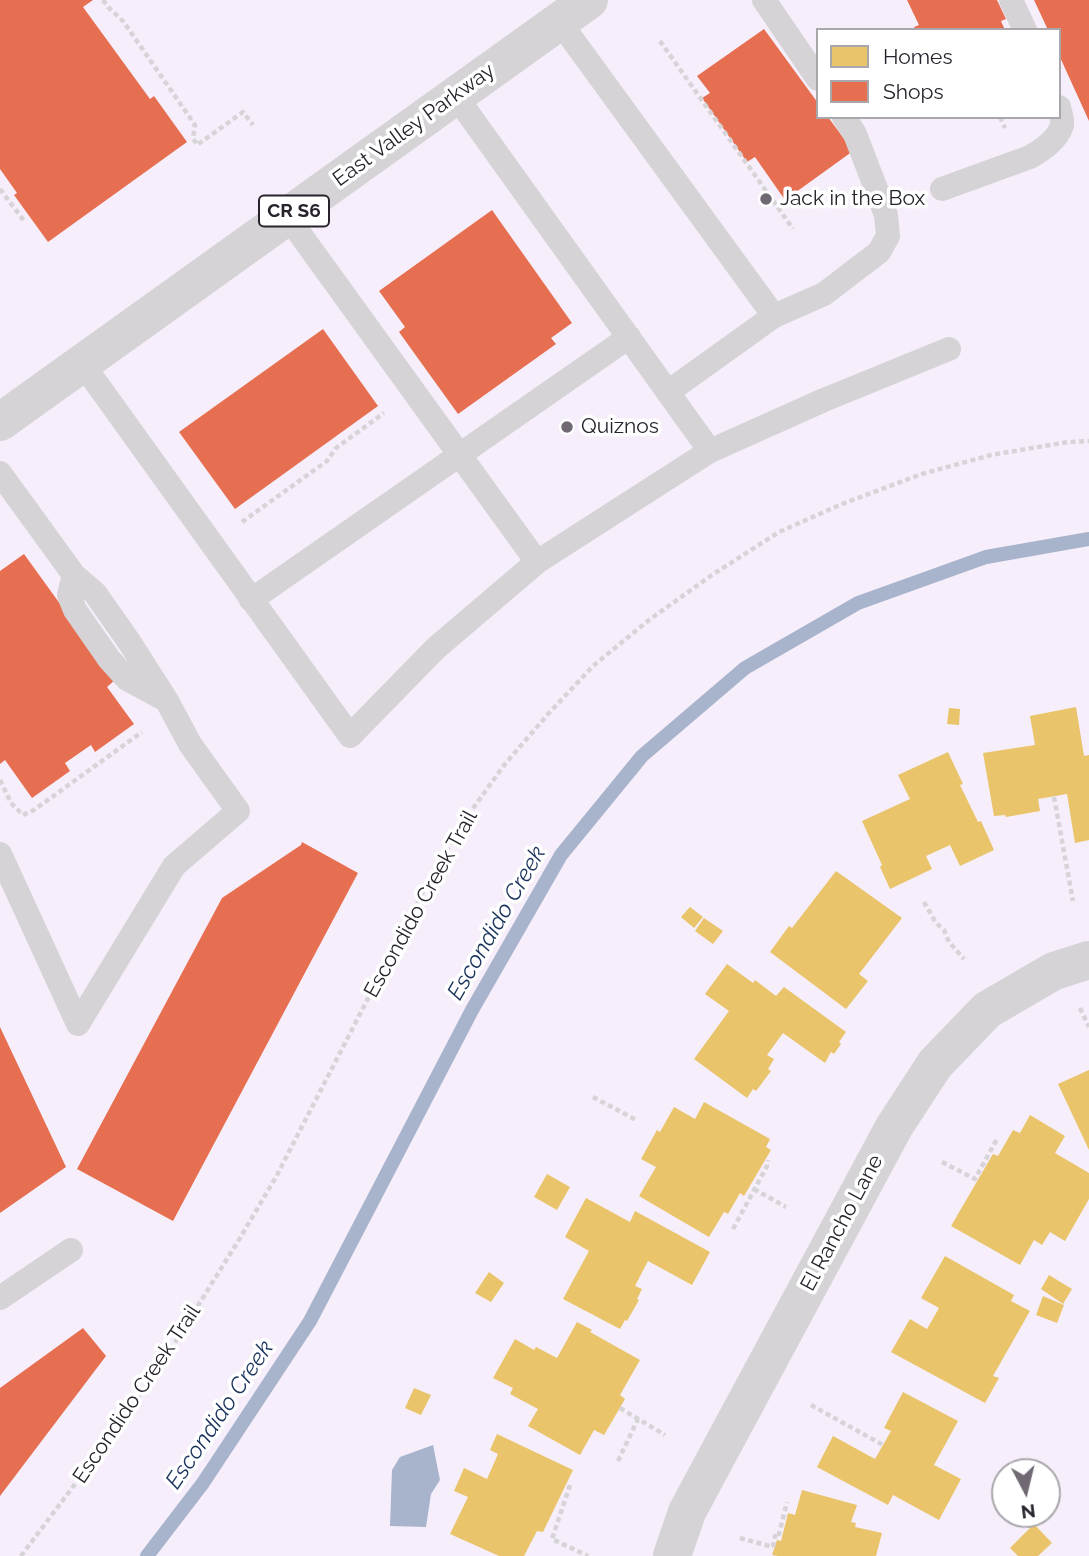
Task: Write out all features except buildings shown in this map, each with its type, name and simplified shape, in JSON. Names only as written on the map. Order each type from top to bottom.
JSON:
[{"type":"street","name":"East Valley Parkway","points":[[0,422],[574,10]]},
{"type":"street","name":"El Rancho Lane","points":[[672,1556],[698,1492],[894,1127],[934,1064],[987,1010],[1054,971],[1089,960]]},
{"type":"lane","points":[[764,0],[816,76]]},
{"type":"lane","points":[[1011,0],[1024,28]]},
{"type":"lane","points":[[574,10],[774,316]]},
{"type":"lane","points":[[455,95],[710,451]]},
{"type":"lane","points":[[942,189],[1030,157],[1055,137],[1062,124],[1061,118]]},
{"type":"lane","points":[[668,392],[774,316],[824,294],[879,252],[888,236],[886,215],[855,134],[845,119]]},
{"type":"lane","points":[[287,216],[537,562]]},
{"type":"lane","points":[[251,600],[629,337]]},
{"type":"lane","points":[[82,363],[350,736],[436,648],[537,562],[710,451],[824,400],[949,349]]},
{"type":"lane","points":[[0,473],[74,575],[95,593],[170,706],[190,744],[238,811],[174,866],[78,1024],[0,853]]},
{"type":"lane","points":[[0,1298],[71,1250]]},
{"type":"path","points":[[103,0],[122,21],[195,125],[192,138],[197,145],[243,112],[253,125]]},
{"type":"path","points":[[660,41],[793,229]]},
{"type":"path","points":[[0,189],[24,221]]},
{"type":"path","points":[[242,522],[327,461],[336,448],[387,411]]},
{"type":"path","name":"Escondido Creek Trail","points":[[21,1556],[161,1365],[237,1244],[275,1177],[427,884],[466,818],[505,764],[593,666],[649,620],[779,532],[842,504],[922,474],[991,454],[1089,441]]},
{"type":"path","points":[[0,780],[11,803],[23,815],[34,810],[170,706]]},
{"type":"path","points":[[1054,797],[1073,901]]},
{"type":"path","points":[[925,902],[949,942],[964,959]]},
{"type":"path","points":[[1086,1020],[1089,1027]]},
{"type":"path","points":[[593,1097],[638,1121]]},
{"type":"path","points":[[942,1162],[975,1178],[997,1139]]},
{"type":"path","points":[[733,1229],[768,1160]]},
{"type":"path","points":[[754,1189],[786,1207]]},
{"type":"path","points":[[811,1405],[883,1445]]},
{"type":"path","points":[[620,1408],[665,1435]]},
{"type":"path","points":[[618,1461],[638,1419]]},
{"type":"path","points":[[570,1485],[552,1539],[588,1556]]},
{"type":"path","points":[[740,1538],[774,1547],[787,1502]]},
{"type":"water","points":[[433,1445],[440,1480],[431,1494],[426,1527],[390,1526],[392,1470],[400,1457]]},
{"type":"waterway","name":"Escondido Creek","points":[[147,1556],[203,1483],[310,1321],[472,1010],[561,855],[642,756],[745,668],[858,603],[986,557],[1089,539]]},
{"type":"place","name":"Jack in the Box","points":[[766,199]]},
{"type":"place","name":"Quiznos","points":[[567,427]]}]
